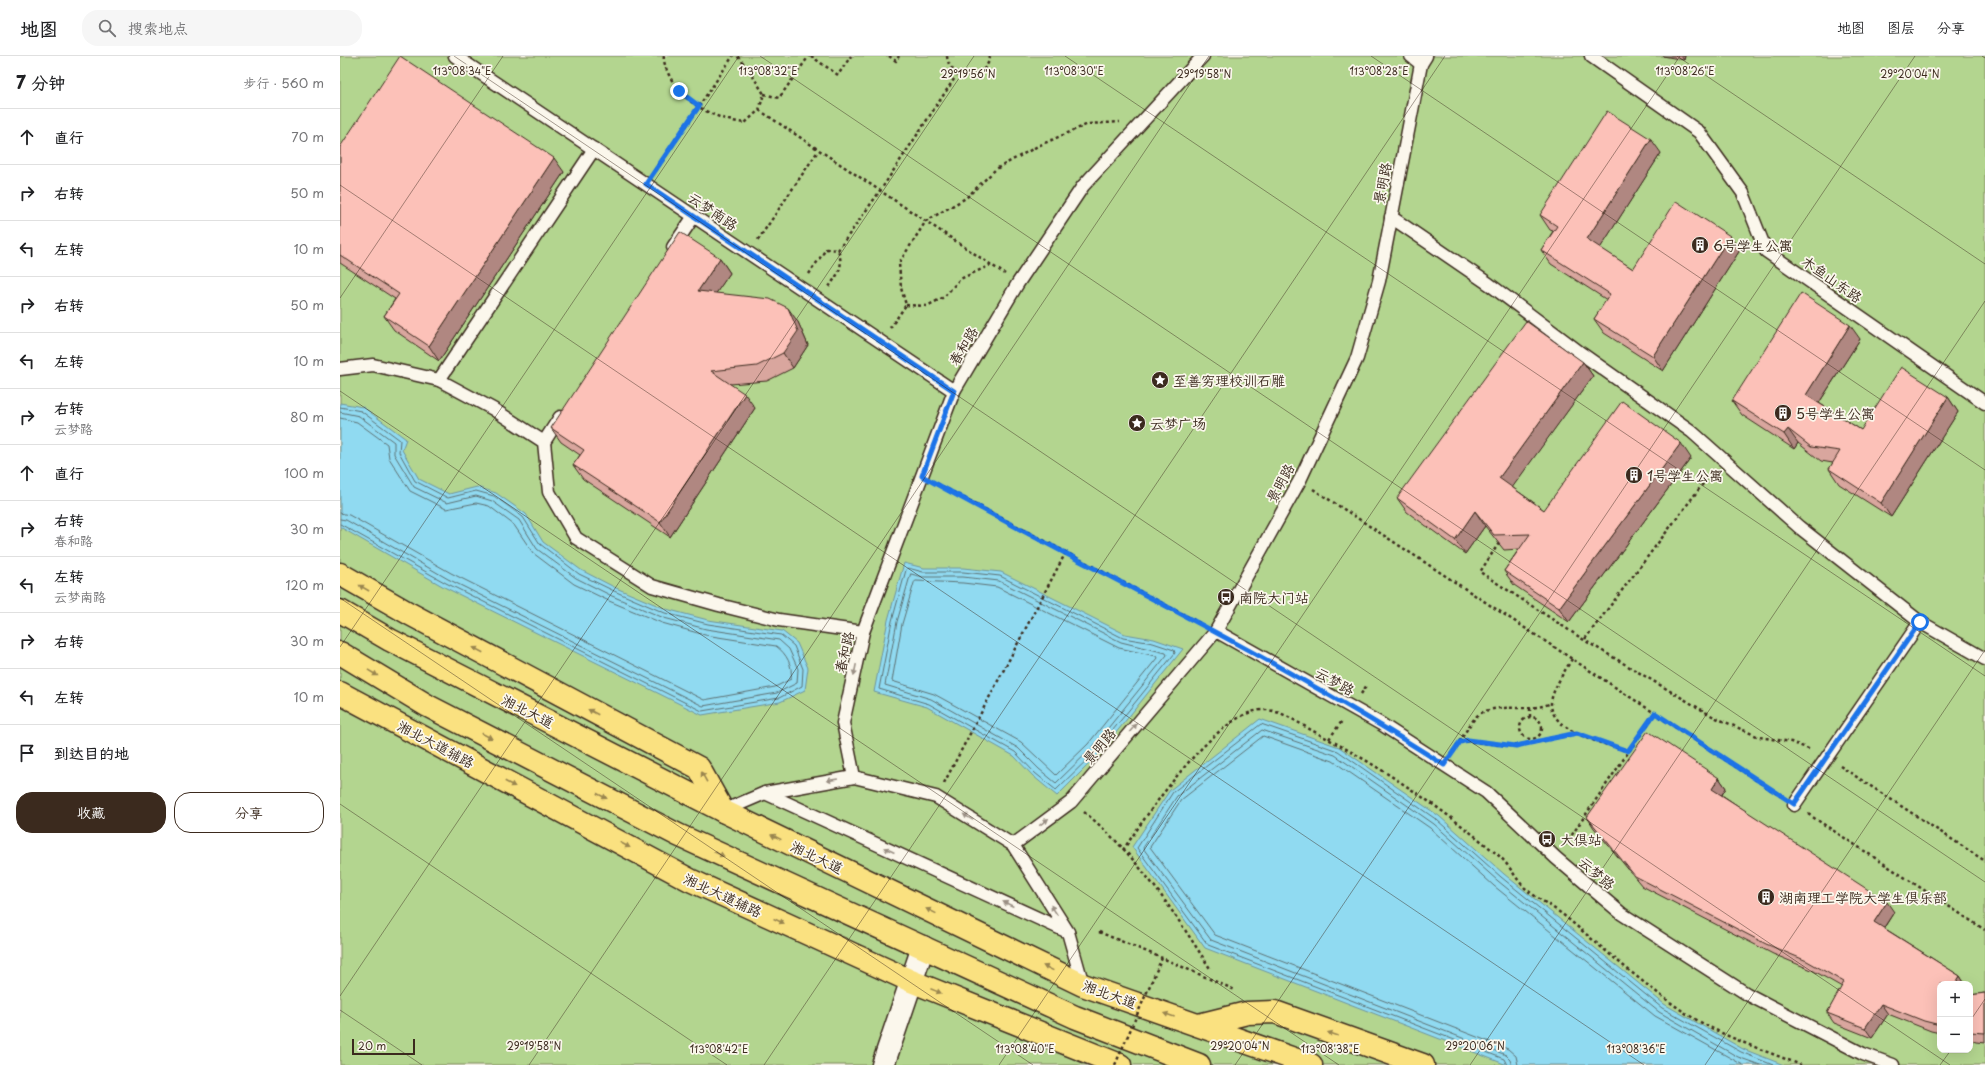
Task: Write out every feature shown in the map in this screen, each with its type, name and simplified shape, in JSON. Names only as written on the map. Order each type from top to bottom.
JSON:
[{"type":"main road","points":[[340,574],[417,618],[699,768],[723,811]]},
{"type":"main road","name":"湘北大道","points":[[340,611],[390,640],[723,811],[1083,984],[1311,1065]]},
{"type":"main road","points":[[340,653],[428,706],[678,835],[1075,1017],[1199,1065]]},
{"type":"main road","name":"湘北大道辅路","points":[[340,693],[690,880],[911,981],[1120,1065]]},
{"type":"main road","points":[[1199,1025],[1247,1013],[1274,1012],[1423,1065]]},
{"type":"street","points":[[883,1065],[923,948]]},
{"type":"lane","name":"云梦南路","points":[[455,56],[954,391]]},
{"type":"lane","name":"春和路","points":[[854,777],[843,723],[863,632],[954,391],[1018,283],[1083,186],[1204,56]]},
{"type":"lane","points":[[1411,56],[1424,60]]},
{"type":"lane","name":"木鱼山东路","points":[[1591,56],[1699,132],[1743,193],[1766,251],[1985,403]]},
{"type":"lane","name":"景明路","points":[[1013,846],[1071,802],[1216,631],[1300,480],[1357,358],[1380,281],[1391,217],[1424,60]]},
{"type":"lane","points":[[439,380],[594,149]]},
{"type":"lane","points":[[667,256],[694,216]]},
{"type":"lane","points":[[1391,217],[1489,284],[1582,354],[1692,431],[1799,528],[1920,622],[1985,659]]},
{"type":"lane","points":[[340,369],[373,364],[439,380],[493,409],[544,442]]},
{"type":"lane","points":[[566,409],[544,442],[549,492],[576,538],[652,586],[779,620],[863,632]]},
{"type":"lane","points":[[1794,804],[1920,622]]},
{"type":"lane","name":"云梦路","points":[[1216,631],[1351,707],[1486,792],[1556,858],[1622,914],[1747,994],[1863,1054],[1893,1065]]},
{"type":"lane","points":[[723,811],[765,792],[854,777],[936,797],[1013,846],[1068,932],[1083,984]]},
{"type":"lane","points":[[765,792],[1068,932]]},
{"type":"path","points":[[664,56],[669,76],[679,91],[712,114],[731,122],[744,123],[759,110],[764,94]]},
{"type":"path","points":[[646,184],[733,56]]},
{"type":"path","points":[[737,56],[747,67],[764,94],[779,98],[810,56],[838,75],[851,56]]},
{"type":"path","points":[[889,56],[896,61],[899,56]]},
{"type":"path","points":[[947,56],[950,67],[962,76],[977,75],[988,65],[990,56]]},
{"type":"path","points":[[838,250],[880,191],[958,73]]},
{"type":"path","points":[[759,110],[818,151],[1018,283]]},
{"type":"path","points":[[881,343],[906,305],[901,288],[899,263],[926,221],[966,198],[996,169],[1038,146],[1088,124],[1144,120]]},
{"type":"path","points":[[749,254],[818,151]]},
{"type":"path","points":[[799,287],[826,249],[838,250]]},
{"type":"path","points":[[819,301],[841,270],[842,261],[838,250]]},
{"type":"path","points":[[906,305],[927,306],[944,297],[960,279],[991,265]]},
{"type":"path","points":[[1584,640],[1722,458]]},
{"type":"path","points":[[922,476],[1216,631]]},
{"type":"path","points":[[1300,480],[1985,930]]},
{"type":"path","points":[[1499,543],[1480,572],[1584,640],[1714,717],[1759,737],[1791,742],[1826,757],[1985,861]]},
{"type":"path","points":[[936,797],[1066,552]]},
{"type":"path","points":[[1572,659],[1564,671],[1551,703],[1554,715],[1569,730],[1628,751]]},
{"type":"path","points":[[1444,765],[1478,716],[1489,710],[1542,708],[1551,703]]},
{"type":"path","points":[[1329,739],[1351,707]]},
{"type":"path","points":[[1530,708],[1530,717]]},
{"type":"path","points":[[1123,850],[1176,776],[1206,743],[1243,714],[1263,710],[1280,713],[1349,749],[1447,813],[1501,857],[1526,888],[1558,910],[1634,974],[1685,1013],[1746,1045],[1801,1065]]},
{"type":"path","points":[[1556,858],[1655,713]]},
{"type":"path","points":[[1530,717],[1536,718],[1542,727],[1537,736],[1530,738],[1523,736],[1520,729],[1523,720],[1530,717]]},
{"type":"path","points":[[1460,742],[1468,740],[1516,746],[1577,733]]},
{"type":"path","points":[[1530,738],[1530,743]]},
{"type":"path","points":[[1071,802],[1092,818],[1123,850],[1150,882],[1181,924],[1211,970]]},
{"type":"path","points":[[1099,932],[1235,990]]},
{"type":"path","points":[[1116,1065],[1162,958]]},
{"type":"green space","points":[[340,56],[1985,56],[1985,1065],[340,1065]]},
{"type":"water","points":[[340,403],[363,407],[406,439],[402,450],[419,479],[449,494],[477,487],[496,493],[526,514],[543,542],[581,570],[616,588],[666,609],[708,620],[782,631],[797,643],[808,668],[805,690],[780,702],[702,715],[444,587],[340,527]]},
{"type":"water","points":[[904,563],[924,568],[963,568],[1001,572],[1125,634],[1154,639],[1183,649],[1099,754],[1057,796],[1033,776],[1014,756],[927,707],[874,692],[888,620]]},
{"type":"water","points":[[1260,719],[1339,747],[1439,816],[1504,874],[1664,1004],[1743,1049],[1784,1065],[1507,1065],[1205,948],[1132,847],[1170,790]]},
{"type":"building","points":[[400,56],[554,158],[429,346],[384,316],[399,294],[340,255],[340,147]]},
{"type":"building","name":"6号学生公寓","points":[[1607,111],[1651,139],[1587,239],[1633,269],[1676,201],[1730,236],[1653,356],[1594,319],[1610,294],[1541,250],[1557,226],[1540,215]]},
{"type":"building","points":[[680,232],[720,258],[698,291],[770,299],[788,308],[798,331],[783,353],[757,366],[711,371],[745,394],[660,522],[573,465],[584,450],[551,428]]},
{"type":"building","name":"5号学生公寓","points":[[1801,293],[1850,325],[1806,395],[1861,430],[1901,367],[1948,397],[1881,503],[1829,469],[1840,451],[1811,447],[1788,429],[1784,434],[1732,401]]},
{"type":"building","name":"1号学生公寓","points":[[1526,321],[1583,362],[1499,478],[1544,510],[1622,401],[1681,443],[1559,608],[1504,571],[1530,534],[1494,535],[1475,511],[1455,540],[1397,498]]},
{"type":"building","name":"湖南理工学院大学生俱乐部","points":[[1648,731],[1719,778],[1712,789],[1887,902],[1874,922],[1960,976],[1957,981],[1937,981],[1937,1024],[1924,1021],[1881,1004],[1865,1028],[1827,1013],[1844,982],[1807,961],[1766,944],[1635,876],[1587,817]]},
{"type":"building","points":[[1985,993],[1985,1033],[1973,1032],[1973,995]]},
{"type":"place","name":"6号学生公寓","points":[[1700,245]]},
{"type":"place","name":"至善穷理校训石雕","points":[[1160,380]]},
{"type":"place","name":"5号学生公寓","points":[[1783,413]]},
{"type":"place","name":"云梦广场","points":[[1137,423]]},
{"type":"place","name":"1号学生公寓","points":[[1634,475]]},
{"type":"place","name":"南院大门站","points":[[1226,597]]},
{"type":"place","name":"大俱站","points":[[1547,839]]},
{"type":"place","name":"湖南理工学院大学生俱乐部","points":[[1766,897]]},
{"type":"route","points":[[679,91],[699,106],[646,184],[954,391],[922,476],[1216,631],[1381,724],[1444,765],[1460,742],[1468,740],[1516,746],[1577,733],[1628,751],[1655,713],[1794,804],[1920,622]]}]
